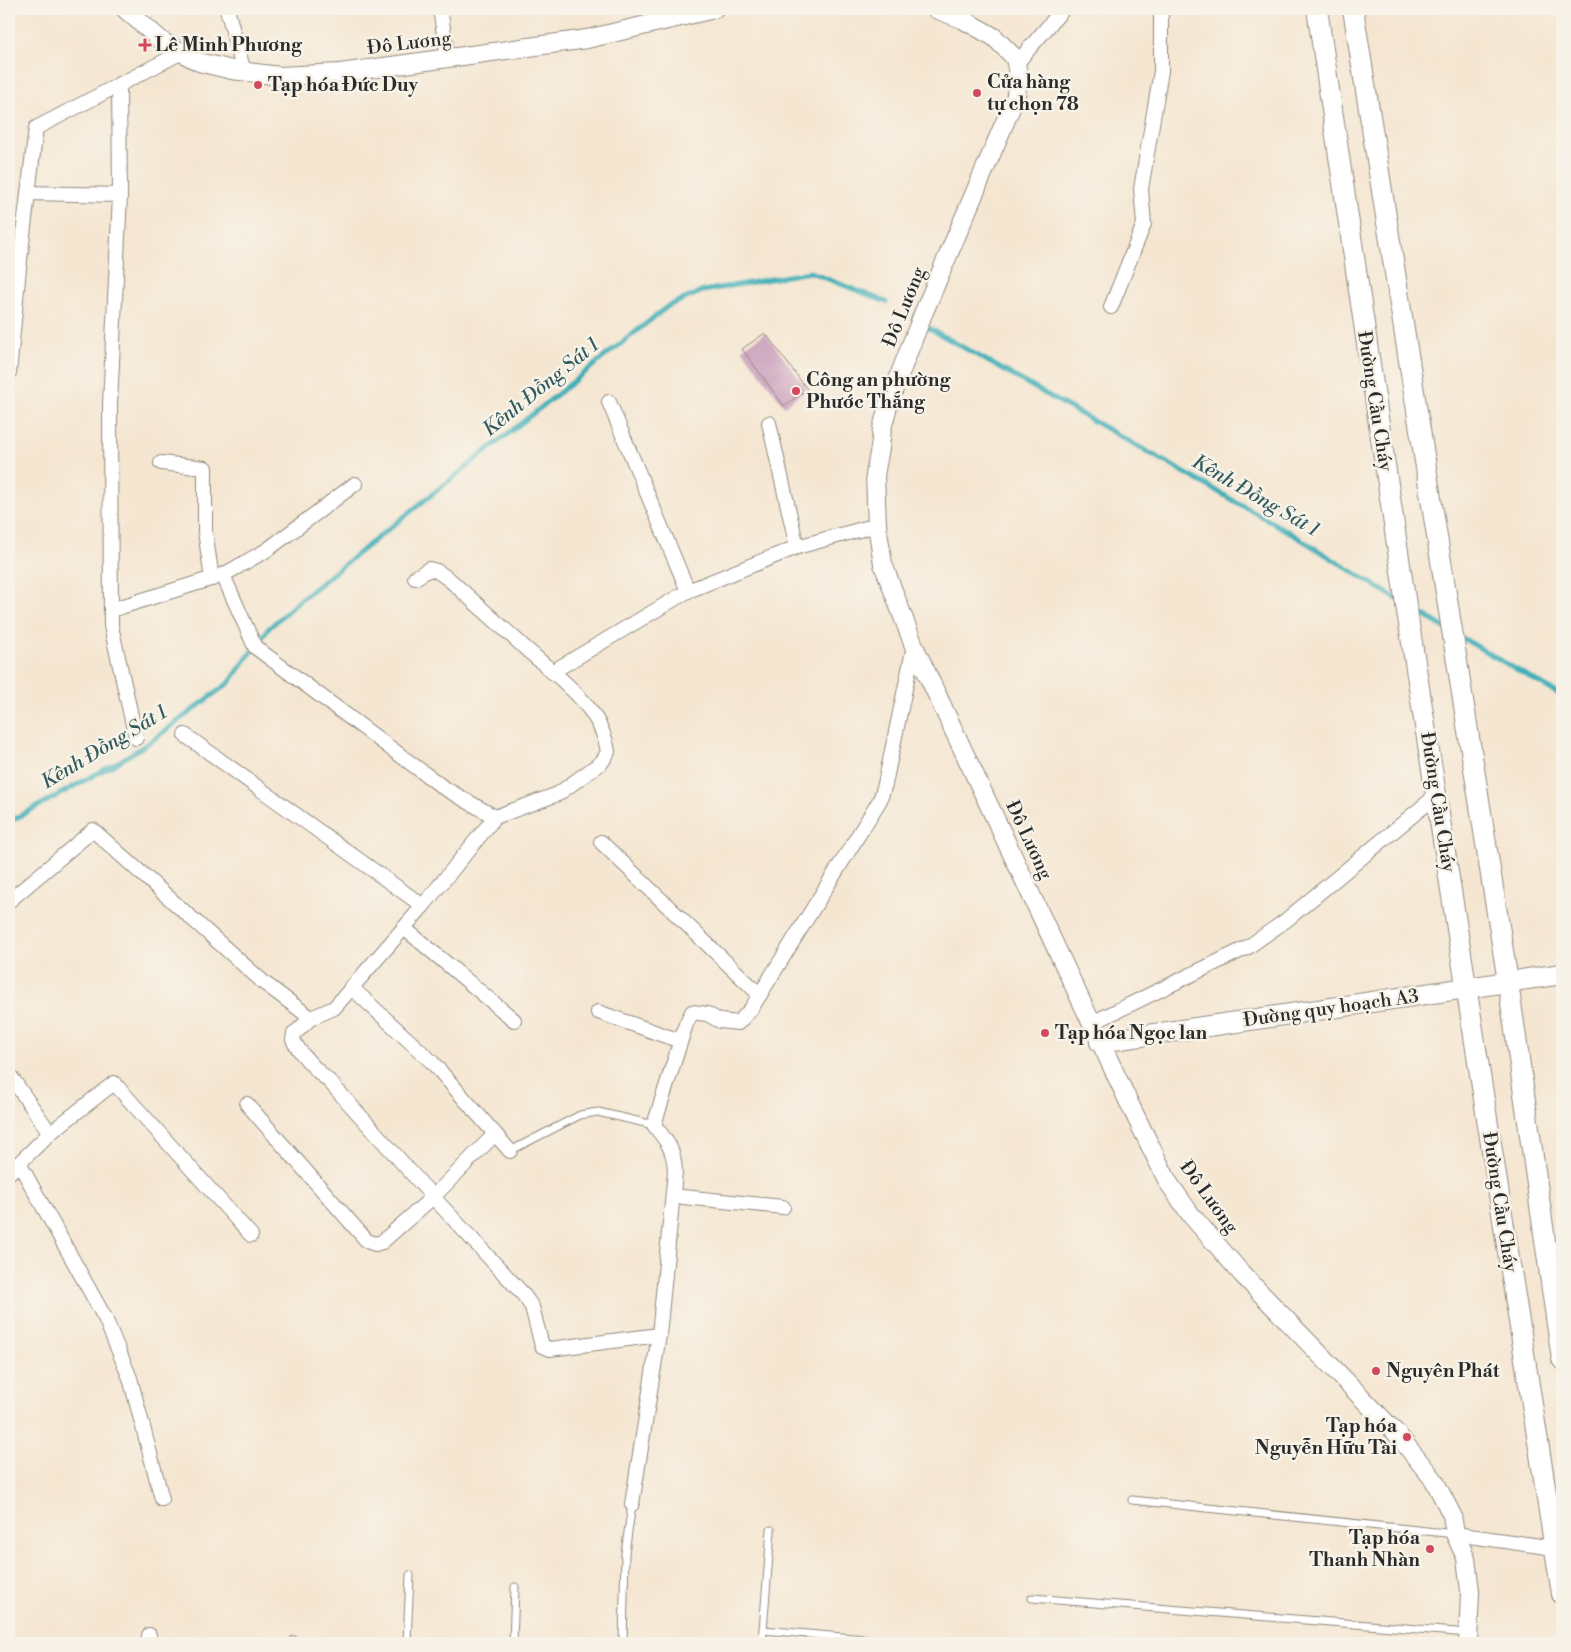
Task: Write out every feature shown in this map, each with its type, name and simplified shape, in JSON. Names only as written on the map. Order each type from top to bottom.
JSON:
[{"type":"main road","name":"Đường Cầu Cháy","points":[[1317,9],[1404,595],[1468,988],[1562,1594]]},
{"type":"main road","name":"Đường Cầu Cháy","points":[[1353,9],[1508,982],[1562,1359]]},
{"type":"main road","name":"Đường quy hoạch A3","points":[[1100,1042],[1562,974]]},
{"type":"street","name":"Đô Lương","points":[[125,9],[163,42],[199,62],[244,72],[280,76],[340,73],[587,39],[714,9]]},
{"type":"street","points":[[227,9],[244,72]]},
{"type":"street","points":[[440,9],[448,59]]},
{"type":"street","points":[[936,9],[962,19],[994,37],[1015,58],[1016,64]]},
{"type":"street","points":[[1016,64],[1063,9]]},
{"type":"street","points":[[1111,307],[1144,224],[1141,190],[1161,71],[1161,9]]},
{"type":"street","points":[[9,373],[14,268],[28,193],[36,128],[182,52]]},
{"type":"street","name":"Đô Lương","points":[[1016,64],[1018,74],[1016,96],[923,314],[889,402],[874,475],[877,525],[883,564],[914,646],[1168,1182],[1191,1216],[1242,1274],[1397,1434],[1421,1462],[1446,1500],[1452,1514],[1455,1534],[1466,1558],[1470,1591],[1468,1638]]},
{"type":"street","points":[[120,84],[120,195],[110,404],[111,626],[136,738]]},
{"type":"street","points":[[28,193],[120,195]]},
{"type":"street","points":[[609,402],[688,591]]},
{"type":"street","points":[[769,423],[797,547]]},
{"type":"street","points":[[162,464],[205,468],[205,531],[217,577],[255,647],[444,788],[495,817]]},
{"type":"street","points":[[111,610],[217,577],[267,550],[355,484]]},
{"type":"street","points":[[552,672],[688,591],[797,547],[877,525]]},
{"type":"street","points":[[415,578],[429,569],[437,571],[450,580],[572,690],[592,712],[603,731],[608,752],[602,762],[558,794],[495,817],[423,906],[334,1008],[311,1018],[294,1034],[293,1040],[433,1197],[523,1294],[532,1307],[540,1343],[544,1348],[550,1349],[659,1335]]},
{"type":"street","points":[[632,1504],[659,1335],[675,1172],[674,1157],[668,1144],[654,1125],[680,1041],[692,1012],[706,1014],[720,1021],[738,1023],[751,1009],[880,800],[886,784],[914,646]]},
{"type":"street","points":[[185,735],[423,906]]},
{"type":"street","points":[[1092,1023],[1248,947],[1285,921],[1437,795]]},
{"type":"street","points":[[9,900],[93,830],[262,982],[311,1018]]},
{"type":"street","points":[[601,842],[760,995]]},
{"type":"street","points":[[404,928],[514,1020]]},
{"type":"street","points":[[351,987],[432,1062],[510,1151]]},
{"type":"street","points":[[598,1012],[680,1041]]},
{"type":"street","points":[[9,1074],[50,1133]]},
{"type":"street","points":[[9,1173],[50,1133],[114,1083],[251,1235]]},
{"type":"street","points":[[247,1104],[371,1243],[375,1244],[382,1242],[433,1197],[495,1134]]},
{"type":"street","points":[[19,1163],[104,1318],[130,1378],[162,1499]]},
{"type":"street","points":[[672,1196],[783,1207]]},
{"type":"street","points":[[1455,1534],[1554,1548]]},
{"type":"lane","points":[[510,1151],[580,1115],[598,1112],[654,1125]]},
{"type":"lane","points":[[1132,1500],[1455,1534]]},
{"type":"lane","points":[[623,1643],[625,1553],[632,1504]]},
{"type":"lane","points":[[762,1643],[771,1530]]},
{"type":"lane","points":[[407,1643],[410,1575]]},
{"type":"lane","points":[[513,1643],[515,1587]]},
{"type":"lane","points":[[1032,1598],[1468,1638]]},
{"type":"lane","points":[[763,1630],[909,1643]]},
{"type":"building","points":[[765,333],[807,389],[784,406],[742,349]]},
{"type":"waterway","name":"Kênh Đồng Sát 1","points":[[259,642],[269,628],[301,599],[668,306],[703,291],[810,272],[886,302]]},
{"type":"waterway","name":"Kênh Đồng Sát 1","points":[[929,328],[1289,532],[1400,601]]},
{"type":"waterway","name":"Kênh Đồng Sát 1","points":[[1412,608],[1445,628]]},
{"type":"waterway","name":"Kênh Đồng Sát 1","points":[[1459,636],[1562,696]]},
{"type":"waterway","name":"Kênh Đồng Sát 1","points":[[9,822],[120,761],[153,740],[230,682],[252,651]]},
{"type":"place","name":"Lê Minh Phương","points":[[145,45]]},
{"type":"place","name":"Tạp hóa Đức Duy","points":[[258,85]]},
{"type":"place","name":"Cửa hàng tự chọn 78","points":[[977,93]]},
{"type":"place","name":"Công an phường Phước Thắng","points":[[796,391]]},
{"type":"place","name":"Tạp hóa Ngọc lan","points":[[1045,1033]]},
{"type":"place","name":"Nguyên Phát","points":[[1376,1371]]},
{"type":"place","name":"Tạp hóa Nguyễn Hữu Tài","points":[[1407,1437]]},
{"type":"place","name":"Tạp hóa Thanh Nhàn","points":[[1430,1549]]}]
